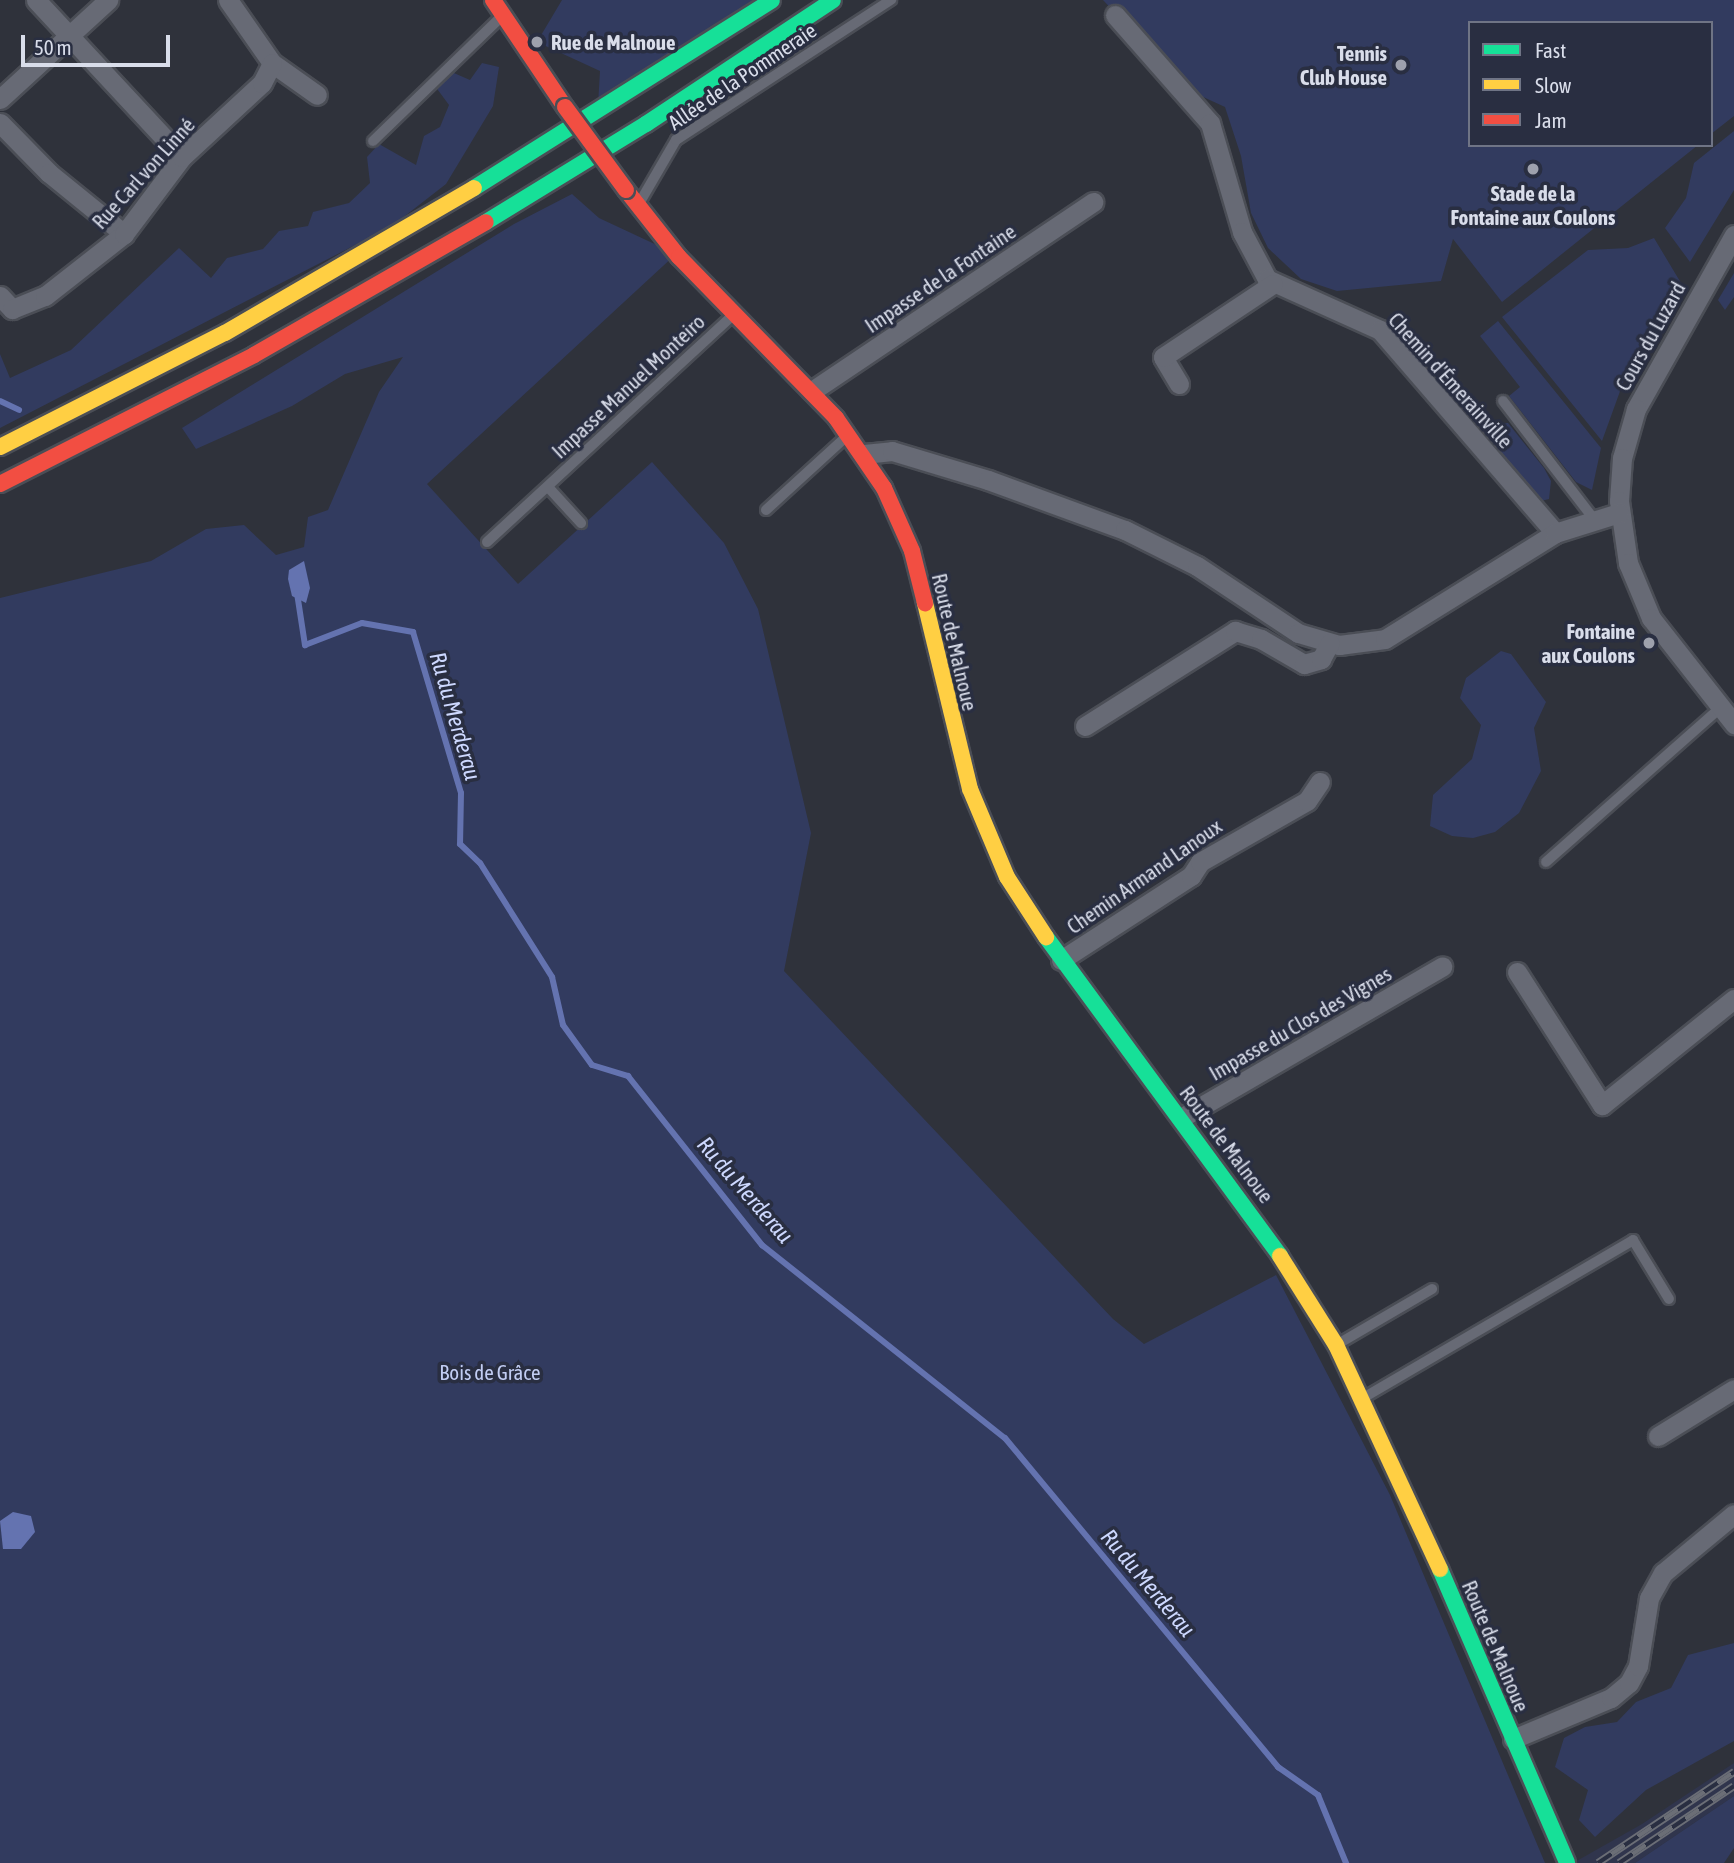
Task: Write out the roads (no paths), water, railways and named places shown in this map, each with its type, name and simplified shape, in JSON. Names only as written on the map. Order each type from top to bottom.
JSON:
[{"type":"main road","points":[[494,0],[565,107],[638,206],[734,313],[812,391],[864,454]]},
{"type":"main road","points":[[0,447],[225,333],[436,212],[772,0]]},
{"type":"main road","points":[[0,484],[254,355],[414,266],[646,124],[833,0]]},
{"type":"main road","name":"Route de Malnoue","points":[[864,454],[894,507],[912,551],[962,764],[981,819],[1007,877],[1061,960],[1257,1219],[1336,1345],[1363,1398],[1567,1863]]},
{"type":"street","points":[[36,0],[182,157]]},
{"type":"street","points":[[0,99],[108,0]]},
{"type":"street","points":[[228,0],[272,63],[317,95]]},
{"type":"street","points":[[1115,15],[1210,123],[1248,248],[1273,284],[1163,357],[1179,384]]},
{"type":"street","name":"Rue Carl von Linné","points":[[0,296],[12,309],[45,296],[124,234],[182,157],[262,83],[272,63]]},
{"type":"street","points":[[0,123],[49,173],[124,234]]},
{"type":"street","name":"Impasse de la Fontaine","points":[[812,391],[1093,202]]},
{"type":"street","name":"Cours du Luzard","points":[[1734,235],[1636,409],[1622,458],[1619,513],[1628,563],[1651,618],[1734,724]]},
{"type":"street","name":"Chemin d'Émerainville","points":[[1273,284],[1380,330],[1555,533]]},
{"type":"street","points":[[864,454],[892,451],[1125,530],[1197,566],[1298,633],[1331,643],[1371,643],[1400,632],[1555,533],[1593,518],[1619,513]]},
{"type":"street","points":[[1085,726],[1236,631],[1261,639],[1304,664],[1321,659],[1331,643]]},
{"type":"street","name":"Chemin Armand Lanoux","points":[[1061,960],[1191,876],[1200,862],[1307,801],[1320,782]]},
{"type":"street","name":"Impasse du Clos des Vignes","points":[[1181,1118],[1442,967]]},
{"type":"street","points":[[1517,972],[1602,1105],[1734,999]]},
{"type":"street","points":[[1657,1436],[1734,1389]]},
{"type":"street","points":[[1513,1739],[1611,1699],[1629,1683],[1639,1666],[1649,1598],[1663,1573],[1734,1514]]},
{"type":"lane","name":"Allée de la Pommeraie","points":[[638,206],[676,140],[891,0]]},
{"type":"lane","points":[[373,141],[503,15]]},
{"type":"lane","name":"Impasse Manuel Monteiro","points":[[487,542],[734,313]]},
{"type":"lane","points":[[1503,401],[1593,518]]},
{"type":"lane","points":[[766,510],[849,435]]},
{"type":"lane","name":"Impasse Manuel Monteiro","points":[[548,487],[581,523]]},
{"type":"lane","points":[[1546,862],[1720,708]]},
{"type":"lane","points":[[1363,1398],[1633,1240],[1669,1298]]},
{"type":"lane","points":[[1336,1345],[1432,1289]]},
{"type":"waterway","name":"Ru du Merderau","points":[[0,401],[19,410]]},
{"type":"waterway","name":"Ru du Merderau","points":[[297,593],[305,645],[362,623],[413,632],[461,793],[460,844],[480,863],[552,977],[563,1025],[592,1065],[628,1076],[762,1245],[1005,1438],[1278,1767],[1318,1795],[1346,1863]]},
{"type":"railway","points":[[1598,1863],[1734,1772]]},
{"type":"railway","points":[[1619,1863],[1734,1786]]},
{"type":"place","name":"Rue de Malnoue","points":[[537,42]]},
{"type":"place","name":"Tennis Club House","points":[[1401,65]]},
{"type":"place","name":"Stade de la Fontaine aux Coulons","points":[[1533,169]]},
{"type":"place","name":"Fontaine aux Coulons","points":[[1649,643]]},
{"type":"park label","name":"Bois de Grâce","points":[[490,1372]]}]
